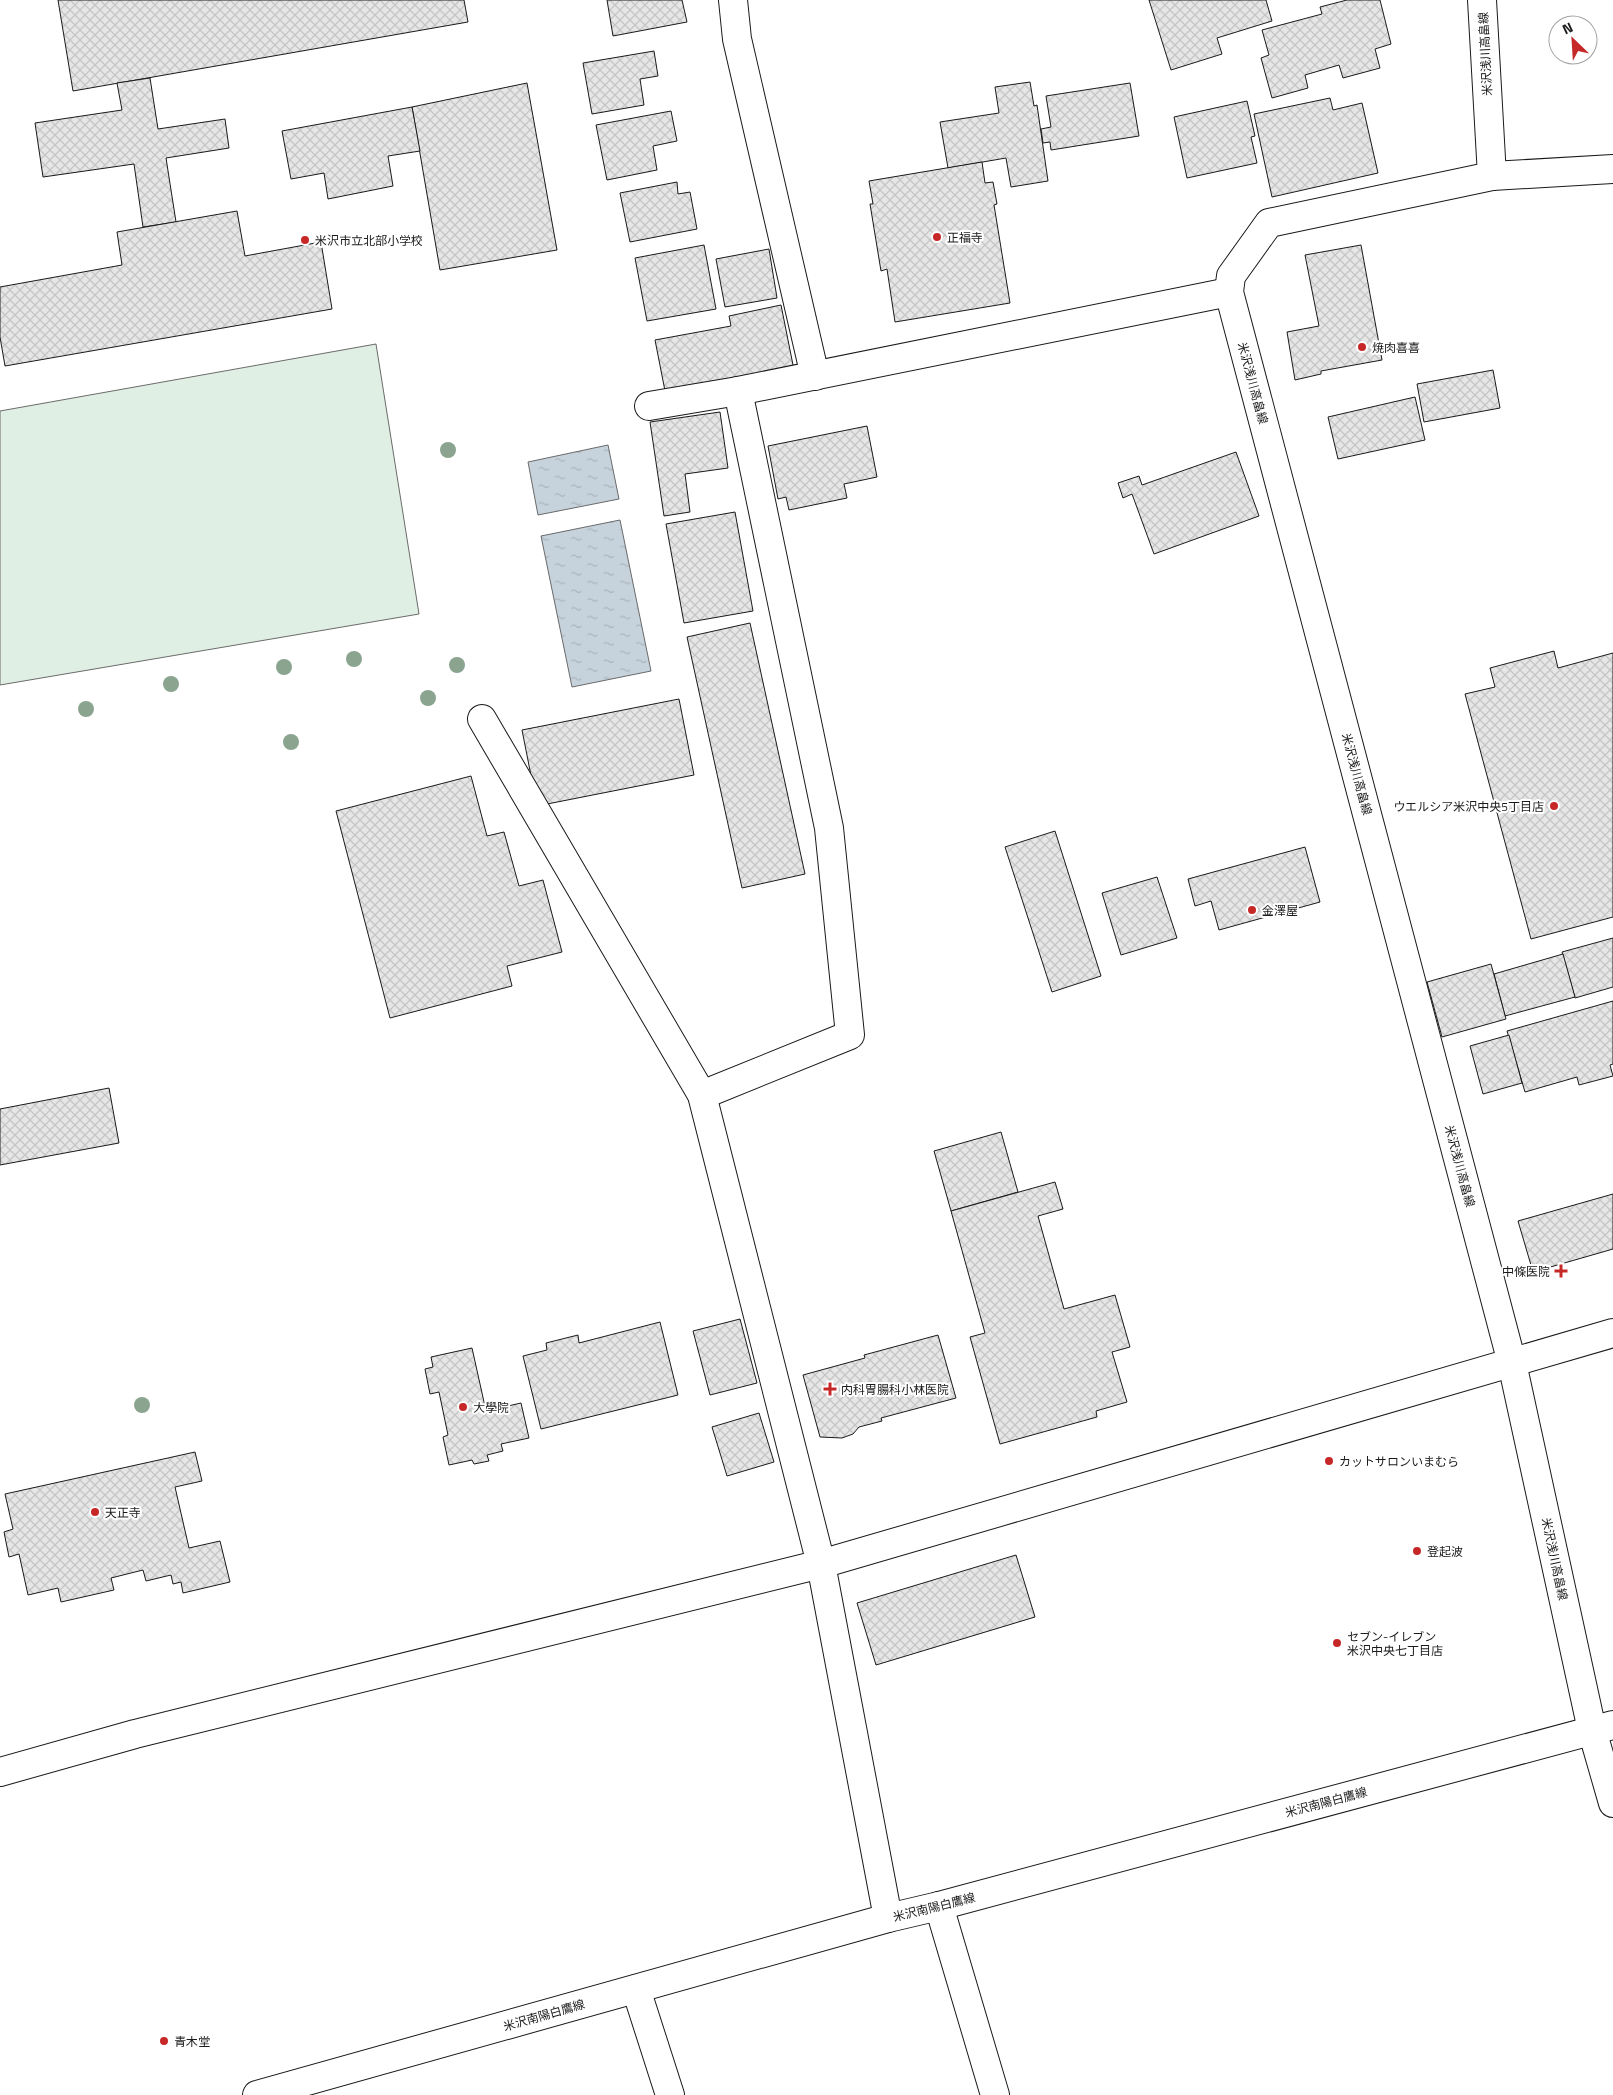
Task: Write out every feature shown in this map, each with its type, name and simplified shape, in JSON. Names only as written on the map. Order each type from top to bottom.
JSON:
[{"type":"street","points":[[733,0],[737,38],[815,376]]},
{"type":"street","name":"米沢浅川高畠線","points":[[1482,0],[1492,176]]},
{"type":"street","points":[[649,406],[815,376],[1229,292],[1231,276],[1269,223],[1492,176],[1613,169]]},
{"type":"street","name":"米沢浅川高畠線","points":[[1229,292],[1512,1362],[1603,1727],[1613,1803]]},
{"type":"street","points":[[702,1095],[850,1036],[829,828],[738,391]]},
{"type":"street","points":[[482,719],[702,1095],[821,1564],[888,1918]]},
{"type":"street","points":[[0,1772],[135,1734],[821,1564],[1613,1333]]},
{"type":"street","name":"米沢南陽白鷹線","points":[[257,2095],[888,1918],[939,1906],[1603,1727]]},
{"type":"street","points":[[939,1906],[995,2095]]},
{"type":"street","points":[[636,1989],[670,2095]]},
{"type":"green space","points":[[376,344],[419,614],[0,685],[0,411]]},
{"type":"water","points":[[608,445],[619,499],[538,515],[528,462]]},
{"type":"water","points":[[620,520],[651,671],[572,687],[541,536]]},
{"type":"building","points":[[58,0],[464,0],[468,22],[73,91]]},
{"type":"building","points":[[607,0],[682,0],[687,22],[613,36]]},
{"type":"building","points":[[1149,0],[1266,0],[1272,21],[1217,38],[1222,54],[1171,70]]},
{"type":"building","points":[[1347,0],[1380,0],[1391,44],[1375,49],[1380,68],[1343,78],[1339,65],[1305,75],[1308,88],[1272,98],[1261,58],[1269,55],[1262,30],[1322,14],[1320,7]]},
{"type":"building","points":[[654,51],[658,76],[640,79],[644,105],[592,114],[583,63]]},
{"type":"building","points":[[150,78],[158,129],[225,119],[229,148],[166,158],[176,222],[143,227],[134,164],[43,177],[35,123],[122,110],[117,83]]},
{"type":"building","points":[[1030,82],[1034,106],[1037,105],[1048,181],[1011,187],[1006,158],[948,168],[940,122],[999,113],[995,87]]},
{"type":"building","points":[[527,83],[557,250],[440,270],[412,107]]},
{"type":"building","points":[[1130,83],[1139,136],[1051,150],[1050,142],[1043,143],[1041,129],[1051,127],[1046,96]]},
{"type":"building","points":[[1330,98],[1333,110],[1362,103],[1378,173],[1272,197],[1254,114]]},
{"type":"building","points":[[1247,101],[1255,136],[1251,137],[1257,163],[1187,178],[1174,117]]},
{"type":"building","points":[[412,107],[420,151],[388,156],[393,186],[328,199],[324,173],[291,179],[282,131]]},
{"type":"building","points":[[671,111],[677,141],[653,146],[657,170],[607,180],[596,125]]},
{"type":"building","name":"正福寺","points":[[982,162],[985,183],[993,182],[997,204],[994,205],[1010,303],[895,322],[887,269],[881,271],[870,204],[873,204],[869,181]]},
{"type":"building","points":[[677,182],[678,194],[690,192],[697,229],[630,242],[620,193]]},
{"type":"building","points":[[237,211],[245,256],[321,242],[332,309],[5,366],[0,337],[0,287],[122,265],[117,232]]},
{"type":"building","points":[[704,245],[716,309],[647,321],[635,258]]},
{"type":"building","points":[[1361,245],[1382,360],[1321,371],[1321,374],[1295,380],[1287,332],[1319,326],[1305,255]]},
{"type":"building","points":[[769,249],[777,298],[725,307],[716,259]]},
{"type":"building","points":[[781,305],[794,370],[666,396],[655,340],[731,326],[729,316]]},
{"type":"building","points":[[1493,370],[1500,408],[1424,422],[1417,384]]},
{"type":"building","points":[[1415,397],[1425,440],[1338,459],[1328,417]]},
{"type":"building","points":[[720,412],[728,468],[685,474],[690,512],[664,516],[650,422]]},
{"type":"building","points":[[867,426],[877,477],[844,484],[847,498],[789,510],[786,497],[778,499],[768,446]]},
{"type":"building","points":[[1236,452],[1259,516],[1154,554],[1132,494],[1123,498],[1118,483],[1139,476],[1142,485]]},
{"type":"building","points":[[735,512],[753,611],[684,623],[666,524]]},
{"type":"building","points":[[750,623],[805,874],[742,888],[687,637]]},
{"type":"building","name":"ウエルシア米沢中央5丁目店","points":[[1554,651],[1558,668],[1613,653],[1613,917],[1531,939],[1465,694],[1495,687],[1490,668]]},
{"type":"building","points":[[679,699],[694,775],[537,806],[522,730]]},
{"type":"building","points":[[471,776],[487,836],[504,832],[519,886],[543,880],[562,952],[507,966],[512,986],[390,1018],[336,811]]},
{"type":"building","points":[[1055,831],[1101,976],[1052,992],[1005,847]]},
{"type":"building","points":[[1305,847],[1320,902],[1219,930],[1211,901],[1195,906],[1188,879]]},
{"type":"building","points":[[1157,877],[1177,938],[1121,955],[1102,893]]},
{"type":"building","points":[[1613,938],[1613,987],[1575,998],[1562,952]]},
{"type":"building","points":[[1563,954],[1575,997],[1505,1016],[1494,974]]},
{"type":"building","points":[[1491,964],[1506,1019],[1442,1037],[1427,982]]},
{"type":"building","points":[[1613,1001],[1613,1064],[1610,1065],[1613,1076],[1579,1085],[1577,1077],[1525,1092],[1507,1031]]},
{"type":"building","points":[[1509,1035],[1522,1083],[1483,1094],[1470,1046]]},
{"type":"building","points":[[109,1088],[119,1143],[0,1165],[0,1109]]},
{"type":"building","points":[[1001,1132],[1018,1192],[951,1211],[934,1151]]},
{"type":"building","points":[[1055,1182],[1063,1209],[1038,1216],[1064,1309],[1115,1295],[1130,1347],[1112,1352],[1127,1402],[1096,1411],[1097,1417],[1000,1444],[970,1337],[985,1333],[951,1211]]},
{"type":"building","points":[[1613,1194],[1613,1249],[1533,1272],[1518,1221]]},
{"type":"building","points":[[740,1319],[757,1383],[710,1395],[693,1331]]},
{"type":"building","points":[[660,1322],[678,1395],[541,1429],[523,1356],[547,1350],[546,1343],[578,1335],[579,1343]]},
{"type":"building","points":[[938,1335],[956,1398],[881,1418],[882,1421],[859,1427],[853,1434],[842,1438],[820,1437],[803,1375],[865,1358],[864,1355]]},
{"type":"building","name":"大學院","points":[[472,1348],[486,1411],[521,1403],[529,1438],[501,1444],[503,1451],[487,1455],[489,1461],[474,1464],[472,1460],[449,1465],[443,1437],[448,1435],[439,1392],[430,1394],[425,1369],[433,1367],[431,1357]]},
{"type":"building","points":[[759,1413],[774,1462],[727,1476],[712,1427]]},
{"type":"building","name":"天正寺","points":[[195,1452],[202,1481],[175,1487],[189,1548],[220,1541],[230,1582],[183,1593],[181,1582],[173,1584],[171,1575],[146,1581],[143,1570],[111,1578],[114,1590],[61,1602],[58,1588],[28,1595],[19,1554],[9,1557],[4,1532],[13,1529],[5,1494]]},
{"type":"building","points":[[1016,1555],[1035,1617],[876,1665],[857,1603]]},
{"type":"place","name":"正福寺","points":[[937,237]]},
{"type":"place","name":"米沢市立北部小学校","points":[[305,240]]},
{"type":"place","name":"焼肉喜喜","points":[[1362,347]]},
{"type":"place","name":"ウエルシア米沢中央5丁目店","points":[[1554,806]]},
{"type":"place","name":"金澤屋","points":[[1252,910]]},
{"type":"place","name":"中條医院","points":[[1561,1271]]},
{"type":"place","name":"内科胃腸科小林医院","points":[[830,1389]]},
{"type":"place","name":"大學院","points":[[463,1407]]},
{"type":"place","name":"カットサロンいまむら","points":[[1329,1461]]},
{"type":"place","name":"天正寺","points":[[95,1512]]},
{"type":"place","name":"登起波","points":[[1417,1551]]},
{"type":"place","name":"セブン-イレブン 米沢中央七丁目店","points":[[1337,1643]]},
{"type":"place","name":"青木堂","points":[[164,2041]]}]
